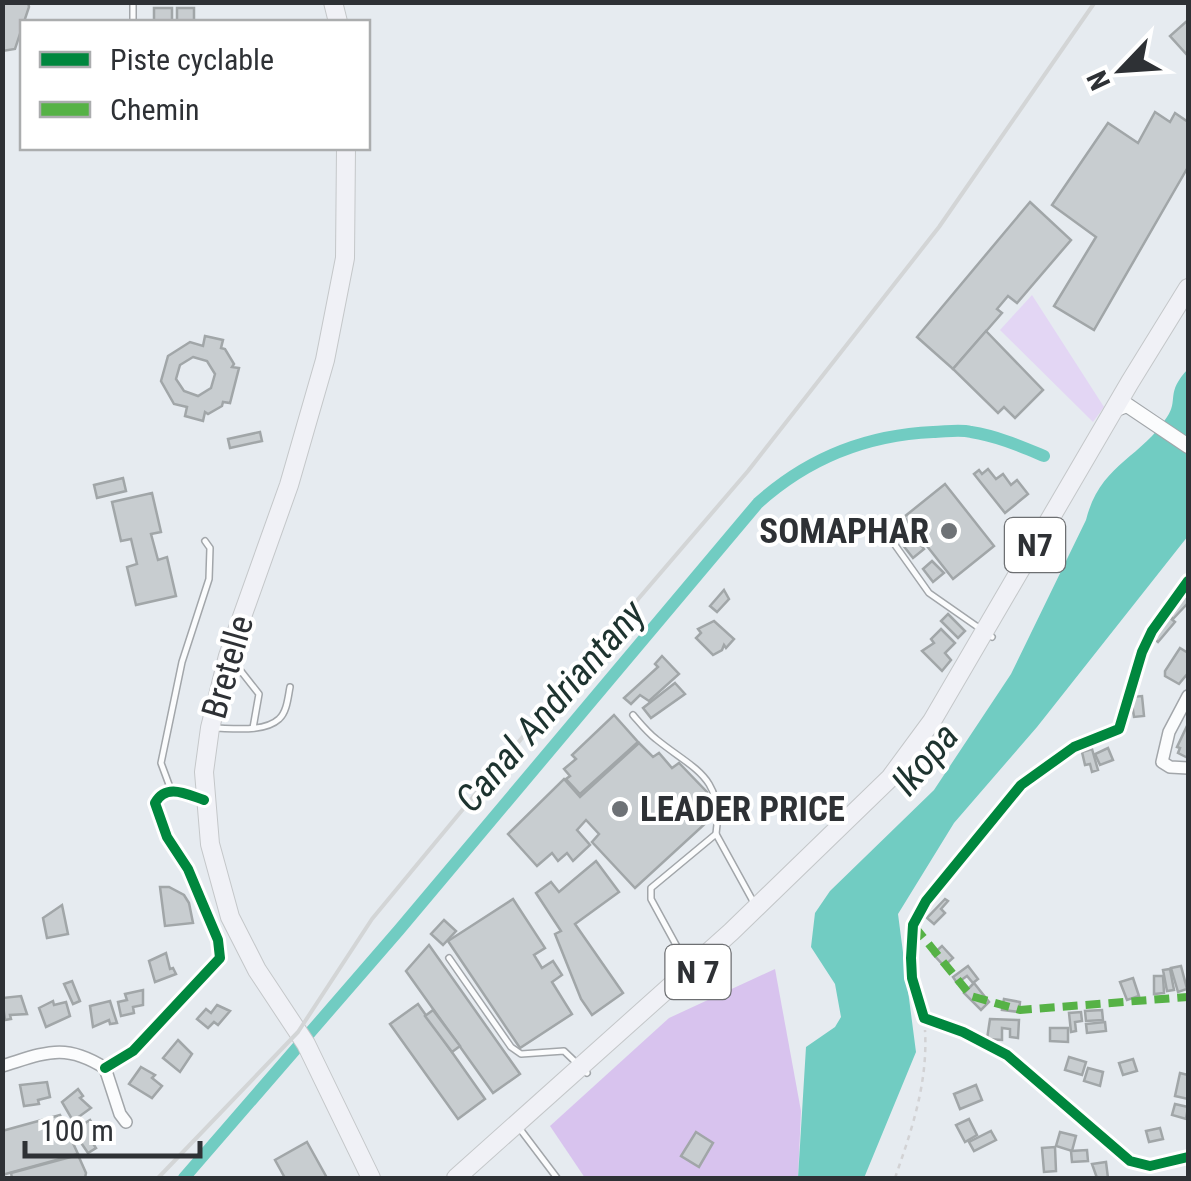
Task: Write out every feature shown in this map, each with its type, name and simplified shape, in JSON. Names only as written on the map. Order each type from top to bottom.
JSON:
[{"type":"main road","name":"Bretelle","points":[[346,150],[345,258],[326,360],[289,486],[228,656],[210,728],[204,800],[214,865],[230,917],[257,970],[306,1044],[367,1171]]},
{"type":"main road","name":"N7","points":[[916,758],[1188,288]]},
{"type":"main road","name":"N7","points":[[1120,408],[1188,308]]},
{"type":"main road","name":"N7","points":[[873,796],[932,721],[988,634]]},
{"type":"main road","name":"N 7","points":[[456,1178],[519,1129],[868,812],[916,758]]},
{"type":"main road","name":"N 7","points":[[759,910],[873,796]]},
{"type":"main road","name":"N 7","points":[[475,1178],[519,1129]]},
{"type":"main road","points":[[367,1171],[382,1178]]},
{"type":"street","points":[[1120,408],[1145,415],[1188,446]]},
{"type":"street","points":[[1188,580],[1142,652],[1120,728],[1074,747],[1021,785],[926,901],[913,925],[911,958],[912,978],[924,1018],[1007,1054],[1130,1161],[1150,1166],[1188,1157]]},
{"type":"street","points":[[1188,696],[1169,732],[1162,762],[1170,767],[1188,768]]},
{"type":"street","points":[[105,1068],[134,1051],[220,958],[218,940],[194,884],[166,837],[156,808],[158,797],[171,790],[204,800]]},
{"type":"street","points":[[2,1066],[56,1050],[80,1055],[105,1068],[126,1122]]},
{"type":"lane","points":[[171,790],[161,764],[182,662],[209,578],[210,548],[204,541]]},
{"type":"lane","points":[[895,545],[929,593],[988,634]]},
{"type":"lane","points":[[228,656],[259,694],[253,728]]},
{"type":"lane","points":[[210,728],[253,728],[278,720],[290,687]]},
{"type":"lane","points":[[633,715],[654,738],[694,765],[708,782],[718,808],[716,834],[759,910]]},
{"type":"lane","points":[[691,973],[649,891],[716,834]]},
{"type":"lane","points":[[449,958],[511,1048],[521,1054],[564,1051],[584,1070]]},
{"type":"lane","points":[[519,1129],[558,1178]]},
{"type":"path","points":[[894,1178],[919,1109],[926,1054],[924,1018]]},
{"type":"shaded area","points":[[1032,295],[1104,407],[1093,422],[1000,330]]},
{"type":"shaded area","points":[[1188,369],[1188,536],[1037,727],[954,823],[898,914],[916,1052],[864,1178],[798,1178],[806,1047],[835,1027],[841,1017],[835,984],[811,947],[815,913],[830,891],[934,790],[1011,674],[1101,486],[1167,417],[1174,390]]},
{"type":"shaded area","points":[[775,969],[801,1111],[798,1178],[585,1178],[550,1126],[669,1018]]},
{"type":"building","points":[[2,2],[28,2],[15,49],[2,51]]},
{"type":"building","points":[[154,8],[172,8],[172,20],[154,20]]},
{"type":"building","points":[[177,8],[194,8],[194,20],[177,20]]},
{"type":"building","points":[[1188,20],[1188,56],[1170,36]]},
{"type":"building","points":[[1155,112],[1170,122],[1175,113],[1188,122],[1188,167],[1094,330],[1054,306],[1096,237],[1052,205],[1108,123],[1138,143]]},
{"type":"building","points":[[1030,202],[1071,240],[1017,303],[1008,296],[997,309],[1002,313],[953,369],[917,337]]},
{"type":"building","points":[[986,331],[1043,390],[1015,418],[1004,407],[998,413],[953,369]]},
{"type":"building","points":[[205,336],[223,340],[221,348],[234,364],[232,367],[239,368],[230,403],[223,402],[208,414],[205,412],[203,421],[185,416],[187,407],[174,404],[161,381],[168,356],[190,342],[203,346]],"holes":[[[193,357],[207,361],[215,374],[211,388],[198,396],[184,391],[176,379],[180,365]]]},
{"type":"building","points":[[260,432],[262,441],[230,448],[228,439]]},
{"type":"building","points":[[988,469],[996,479],[1003,474],[1011,485],[1017,480],[1028,494],[1005,513],[974,474]]},
{"type":"building","points":[[123,478],[126,491],[97,498],[94,485]]},
{"type":"building","name":"SOMAPHAR","points":[[945,484],[994,546],[953,579],[904,517]]},
{"type":"building","points":[[152,493],[161,532],[151,534],[158,560],[167,557],[176,596],[136,605],[127,567],[137,564],[131,539],[121,541],[112,502]]},
{"type":"building","points":[[913,535],[924,549],[913,558],[902,544]]},
{"type":"building","points":[[932,561],[944,573],[933,582],[923,569]]},
{"type":"building","points":[[724,590],[729,599],[717,612],[710,606]]},
{"type":"building","points":[[1186,594],[1188,603],[1173,619],[1167,612]]},
{"type":"building","points":[[948,614],[965,631],[958,638],[941,621]]},
{"type":"building","points":[[1168,616],[1175,622],[1158,642],[1151,636]]},
{"type":"building","points":[[714,621],[734,639],[713,655],[696,638],[701,633],[698,629]]},
{"type":"building","points":[[941,629],[955,643],[945,653],[951,660],[942,671],[922,651],[934,643],[931,639]]},
{"type":"building","points":[[1180,648],[1188,653],[1188,673],[1179,684],[1165,676],[1165,671]]},
{"type":"building","points":[[662,656],[679,674],[649,701],[640,695],[631,704],[624,698],[658,667],[655,664]]},
{"type":"building","points":[[675,683],[685,694],[651,718],[643,708]]},
{"type":"building","points":[[1142,696],[1144,716],[1134,717],[1131,697]]},
{"type":"building","points":[[614,715],[638,742],[580,794],[566,779],[570,776],[564,769],[576,759],[572,755]]},
{"type":"building","points":[[1187,726],[1188,758],[1178,753],[1177,747]]},
{"type":"building","name":"LEADER PRICE","points":[[639,743],[653,757],[659,753],[672,768],[679,763],[707,792],[708,821],[635,888],[592,842],[599,834],[586,820],[577,830],[590,845],[573,861],[567,853],[558,861],[552,853],[537,866],[508,834],[564,779],[580,797]]},
{"type":"building","points":[[1108,748],[1113,760],[1100,765],[1095,754]]},
{"type":"building","points":[[1092,749],[1098,770],[1092,772],[1090,764],[1085,765],[1082,752]]},
{"type":"building","points":[[596,861],[619,892],[575,924],[623,993],[592,1015],[581,999],[555,934],[561,931],[536,893],[551,882],[559,892]]},
{"type":"building","points":[[160,887],[184,895],[193,923],[165,926]]},
{"type":"building","points":[[513,899],[545,948],[534,955],[542,968],[553,961],[562,975],[552,982],[572,1014],[520,1048],[448,941]]},
{"type":"building","points":[[945,899],[948,901],[941,909],[945,913],[934,924],[927,918]]},
{"type":"building","points":[[62,905],[68,934],[47,938],[43,918]]},
{"type":"building","points":[[444,920],[456,931],[443,945],[431,934]]},
{"type":"building","points":[[429,945],[520,1074],[493,1093],[406,971]]},
{"type":"building","points":[[942,946],[953,958],[944,966],[933,954]]},
{"type":"building","points":[[166,953],[170,969],[176,974],[155,982],[149,961]]},
{"type":"building","points":[[968,966],[978,979],[973,983],[967,976],[957,983],[953,977]]},
{"type":"building","points":[[1181,966],[1187,989],[1178,992],[1171,968]]},
{"type":"building","points":[[1170,969],[1174,990],[1167,991],[1163,970]]},
{"type":"building","points":[[1154,976],[1163,976],[1164,993],[1154,994]]},
{"type":"building","points":[[1133,978],[1139,996],[1127,1000],[1120,982]]},
{"type":"building","points":[[72,981],[80,1001],[73,1004],[64,984]]},
{"type":"building","points":[[974,983],[989,1002],[981,1010],[964,993]]},
{"type":"building","points":[[143,990],[143,1005],[133,1007],[134,1013],[121,1016],[118,1002],[127,1000],[125,994]]},
{"type":"building","points":[[21,996],[27,1014],[10,1015],[11,1019],[5,1020],[2,998]]},
{"type":"building","points":[[1004,999],[1020,1002],[1019,1012],[1002,1010]]},
{"type":"building","points":[[53,1001],[54,1005],[66,1002],[70,1016],[46,1027],[39,1008]]},
{"type":"building","points":[[110,1001],[117,1023],[110,1024],[109,1020],[93,1027],[90,1006]]},
{"type":"building","points":[[418,1004],[485,1099],[458,1119],[390,1024]]},
{"type":"building","points":[[217,1005],[230,1011],[218,1025],[214,1022],[208,1028],[197,1019],[206,1009],[211,1013]]},
{"type":"building","points":[[433,1010],[460,1046],[452,1052],[425,1016]]},
{"type":"building","points":[[1102,1010],[1103,1020],[1086,1021],[1085,1011]]},
{"type":"building","points":[[1081,1012],[1082,1021],[1075,1022],[1076,1031],[1071,1032],[1069,1013]]},
{"type":"building","points":[[990,1019],[1019,1020],[1018,1038],[1010,1037],[1010,1029],[1002,1028],[1002,1040],[987,1039]]},
{"type":"building","points":[[1105,1022],[1106,1031],[1087,1033],[1086,1024]]},
{"type":"building","points":[[1050,1028],[1068,1028],[1068,1042],[1050,1041]]},
{"type":"building","points":[[178,1040],[192,1054],[180,1072],[163,1058]]},
{"type":"building","points":[[1069,1057],[1086,1062],[1082,1075],[1065,1070]]},
{"type":"building","points":[[1133,1059],[1137,1071],[1123,1075],[1119,1063]]},
{"type":"building","points":[[141,1067],[155,1075],[152,1078],[162,1086],[152,1098],[129,1084]]},
{"type":"building","points":[[1088,1068],[1103,1072],[1100,1086],[1084,1081]]},
{"type":"building","points":[[1180,1073],[1188,1075],[1188,1099],[1175,1096]]},
{"type":"building","points":[[47,1082],[50,1097],[38,1100],[39,1104],[24,1106],[20,1085]]},
{"type":"building","points":[[976,1085],[982,1100],[960,1109],[954,1094]]},
{"type":"building","points":[[78,1089],[83,1096],[80,1098],[91,1108],[73,1121],[62,1102]]},
{"type":"building","points":[[1175,1104],[1188,1107],[1186,1119],[1172,1115]]},
{"type":"building","points":[[60,1115],[78,1154],[2,1175],[2,1131]]},
{"type":"building","points":[[969,1119],[977,1135],[965,1142],[956,1125]]},
{"type":"building","points":[[90,1120],[98,1142],[88,1153],[75,1134],[80,1131],[77,1128]]},
{"type":"building","points":[[1160,1128],[1163,1139],[1149,1142],[1146,1131]]},
{"type":"building","points":[[991,1131],[996,1140],[974,1151],[969,1142]]},
{"type":"building","points":[[696,1132],[713,1143],[699,1167],[681,1156]]},
{"type":"building","points":[[1060,1132],[1076,1136],[1072,1151],[1056,1146]]},
{"type":"building","points":[[307,1142],[327,1178],[285,1178],[275,1160]]},
{"type":"building","points":[[1055,1147],[1056,1171],[1044,1172],[1042,1148]]},
{"type":"building","points":[[1087,1150],[1088,1161],[1072,1162],[1071,1151]]},
{"type":"building","points":[[78,1155],[85,1178],[12,1178],[11,1173]]},
{"type":"building","points":[[1106,1162],[1108,1178],[1097,1178],[1092,1164]]},
{"type":"waterway","name":"Canal Andriantany","points":[[184,1178],[399,930],[758,503],[777,487],[839,452],[908,434],[966,431],[1044,456]]},
{"type":"railway","points":[[158,1178],[298,1032],[372,919],[748,471],[939,227],[1095,2]]},
{"type":"marked path","points":[[914,926],[971,996],[1020,1010],[1188,997]]},
{"type":"cycle path","points":[[1188,581],[1152,631],[1142,652],[1119,729],[1074,747],[1021,785],[926,901],[913,925],[911,958],[912,978],[924,1018],[963,1032],[1007,1055],[1130,1161],[1150,1166],[1188,1157]]},
{"type":"cycle path","points":[[105,1068],[133,1051],[220,958],[218,940],[188,869],[167,837],[155,803],[171,792],[204,800]]},
{"type":"place","name":"SOMAPHAR","points":[[949,531]]},
{"type":"place","name":"LEADER PRICE","points":[[620,809]]},
{"type":"water label","name":"Ikopa","points":[[925,759]]}]
